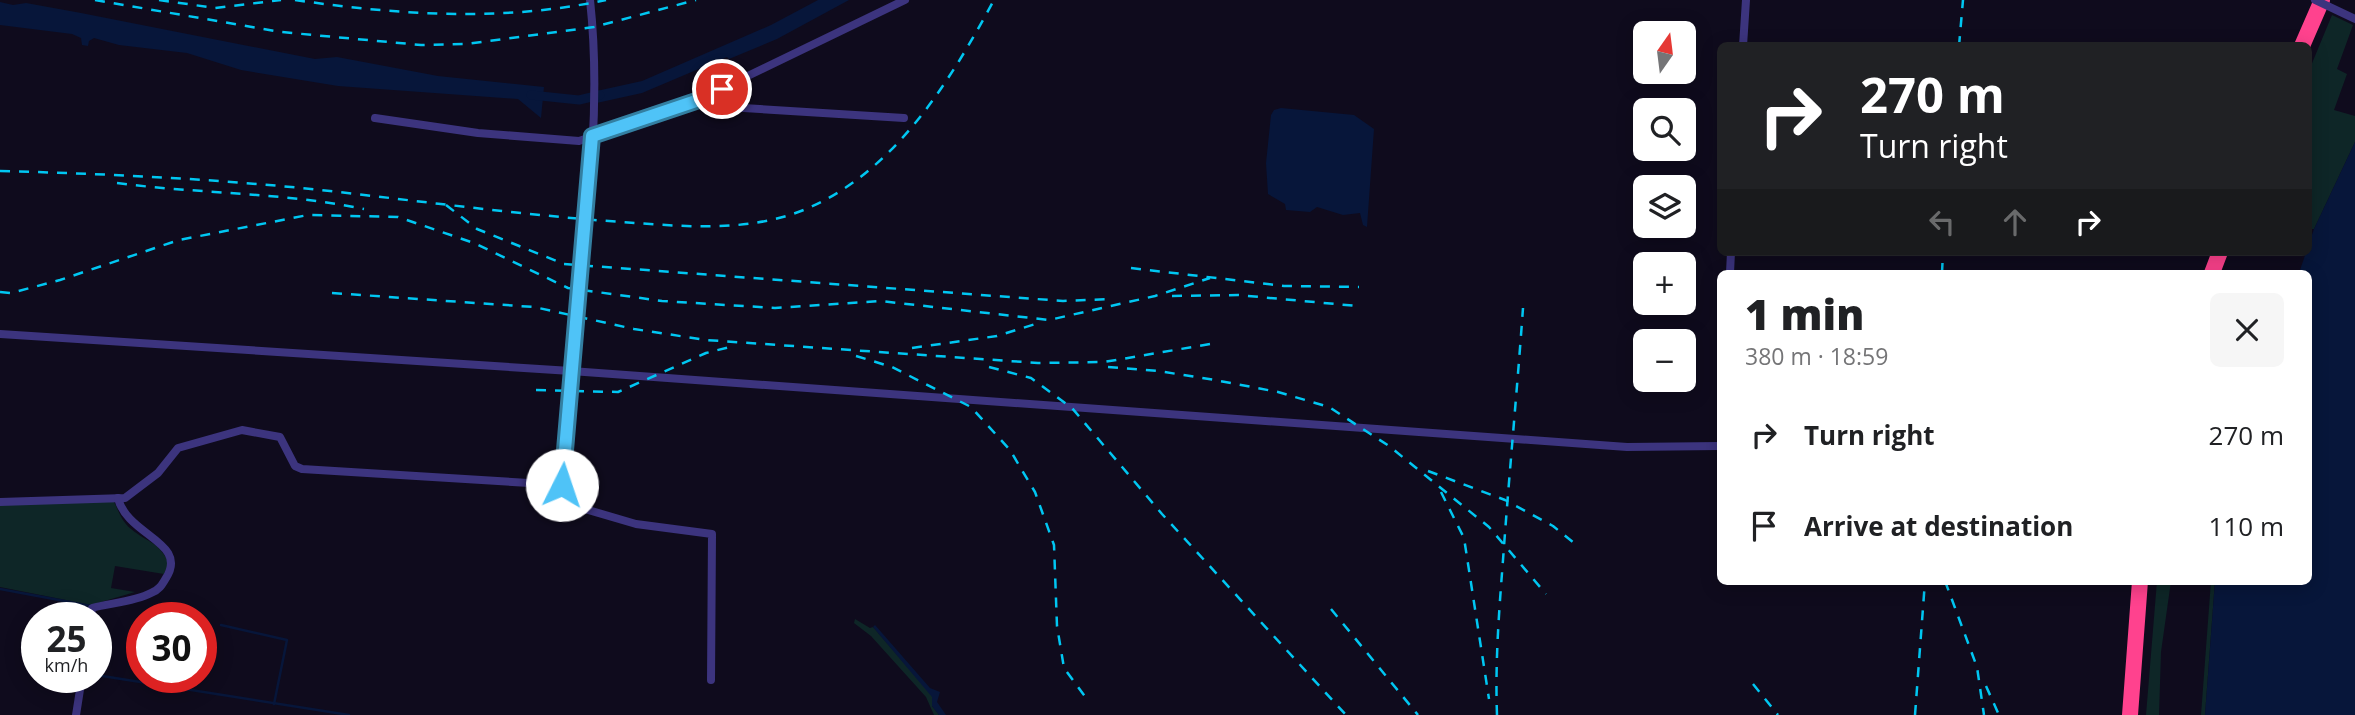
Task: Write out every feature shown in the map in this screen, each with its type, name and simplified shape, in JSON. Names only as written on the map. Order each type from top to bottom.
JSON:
[{"type":"highway","points":[[2304,42],[2322,0]]},
{"type":"highway","points":[[2130,715],[2140,585]]},
{"type":"street","points":[[590,0],[594,77],[592,136],[562,485],[571,505],[636,524],[712,534],[711,680]]},
{"type":"street","points":[[375,118],[478,133],[579,141],[699,100],[905,0]]},
{"type":"street","points":[[1743,42],[1746,0]]},
{"type":"street","points":[[2315,0],[2355,19]]},
{"type":"street","points":[[699,100],[711,106],[904,118]]},
{"type":"street","points":[[0,334],[571,371],[1628,447],[1717,446]]},
{"type":"street","points":[[0,502],[125,498],[149,481],[178,448],[242,430],[280,437],[295,466],[302,469],[562,485]]},
{"type":"street","points":[[112,603],[149,595],[160,588],[170,572],[171,561],[160,541],[127,519],[118,498]]},
{"type":"street","points":[[76,715],[79,693]]},
{"type":"green space","points":[[2332,15],[2353,25],[2337,69],[2347,74],[2334,110],[2355,116],[2355,142],[2314,229],[2312,229],[2312,63]]},
{"type":"green space","points":[[113,500],[128,526],[157,546],[169,563],[164,574],[115,566],[111,588],[135,592],[101,602],[76,602],[0,587],[0,504]]},
{"type":"green space","points":[[2157,585],[2170,585],[2161,652],[2159,715],[2146,715]]},
{"type":"green space","points":[[2211,585],[2215,585],[2205,715],[2201,715]]},
{"type":"green space","points":[[855,619],[870,628],[873,627],[933,697],[932,706],[939,715],[934,715],[926,697],[871,636],[854,623]]},
{"type":"water","points":[[818,0],[849,0],[777,39],[729,59],[727,57],[642,93],[592,104],[592,92],[642,81],[771,25]]},
{"type":"water","points":[[0,2],[13,5],[26,3],[315,59],[337,57],[438,76],[544,87],[541,118],[518,99],[338,86],[241,70],[187,53],[119,45],[94,38],[89,41],[88,46],[82,45],[81,38],[72,34],[0,25]]},
{"type":"water","points":[[1281,108],[1354,115],[1374,129],[1367,227],[1363,225],[1360,213],[1343,215],[1317,207],[1310,212],[1286,210],[1285,204],[1268,194],[1266,163],[1271,115],[1274,110]]},
{"type":"water","points":[[2355,142],[2355,715],[2205,715],[2215,585],[2312,585],[2312,270],[2300,270],[2305,256],[2312,256],[2314,229]]},
{"type":"water","points":[[875,625],[930,688],[940,692],[937,702],[946,715],[939,715],[932,706],[932,697],[873,627]]},
{"type":"waterway","points":[[531,95],[579,100],[600,95]]},
{"type":"waterway","points":[[0,589],[70,602]]},
{"type":"waterway","points":[[221,625],[287,640],[274,704]]},
{"type":"waterway","points":[[112,678],[349,715]]},
{"type":"railway","points":[[95,0],[281,32],[421,45],[466,44],[594,27],[696,0]]},
{"type":"railway","points":[[159,0],[215,8],[281,0]]},
{"type":"railway","points":[[295,0],[451,14],[528,11],[606,0]]},
{"type":"railway","points":[[0,171],[248,183],[643,224],[712,226],[757,223],[801,211],[834,195],[864,175],[891,150],[937,94],[994,0]]},
{"type":"railway","points":[[1959,42],[1963,0]]},
{"type":"railway","points":[[117,183],[303,199],[364,209]]},
{"type":"railway","points":[[446,205],[477,229],[564,264],[1063,301],[1112,299]]},
{"type":"railway","points":[[0,292],[11,293],[60,280],[179,240],[308,215],[398,217],[474,243],[568,288],[662,301],[775,308],[880,301],[1049,320],[1155,296],[1210,278]]},
{"type":"railway","points":[[1942,270],[1943,256]]},
{"type":"railway","points":[[1131,268],[1284,286],[1359,287]]},
{"type":"railway","points":[[332,293],[534,307],[634,329],[706,340],[1038,363],[1104,362],[1216,343]]},
{"type":"railway","points":[[1172,296],[1238,295],[1357,306]]},
{"type":"railway","points":[[1497,715],[1499,618],[1523,308]]},
{"type":"railway","points":[[912,348],[997,336],[1042,322]]},
{"type":"railway","points":[[536,390],[618,392],[706,353],[730,347]]},
{"type":"railway","points":[[856,356],[892,367],[971,407],[1010,450],[1035,492],[1054,545],[1057,626],[1064,668],[1089,702]]},
{"type":"railway","points":[[989,367],[1031,378],[1072,408],[1162,514],[1346,715]]},
{"type":"railway","points":[[1108,367],[1215,380],[1278,392],[1329,407],[1389,446],[1489,527],[1546,594]]},
{"type":"railway","points":[[1428,471],[1505,500],[1553,526],[1574,543]]},
{"type":"railway","points":[[1441,492],[1464,538],[1489,699]]},
{"type":"railway","points":[[1915,715],[1925,585]]},
{"type":"railway","points":[[1946,585],[1977,667],[1984,715]]},
{"type":"railway","points":[[1331,609],[1418,715]]},
{"type":"railway","points":[[1753,684],[1778,715]]},
{"type":"railway","points":[[1986,686],[1999,715]]},
{"type":"route","points":[[562,485],[592,136],[696,101],[722,89]]}]
